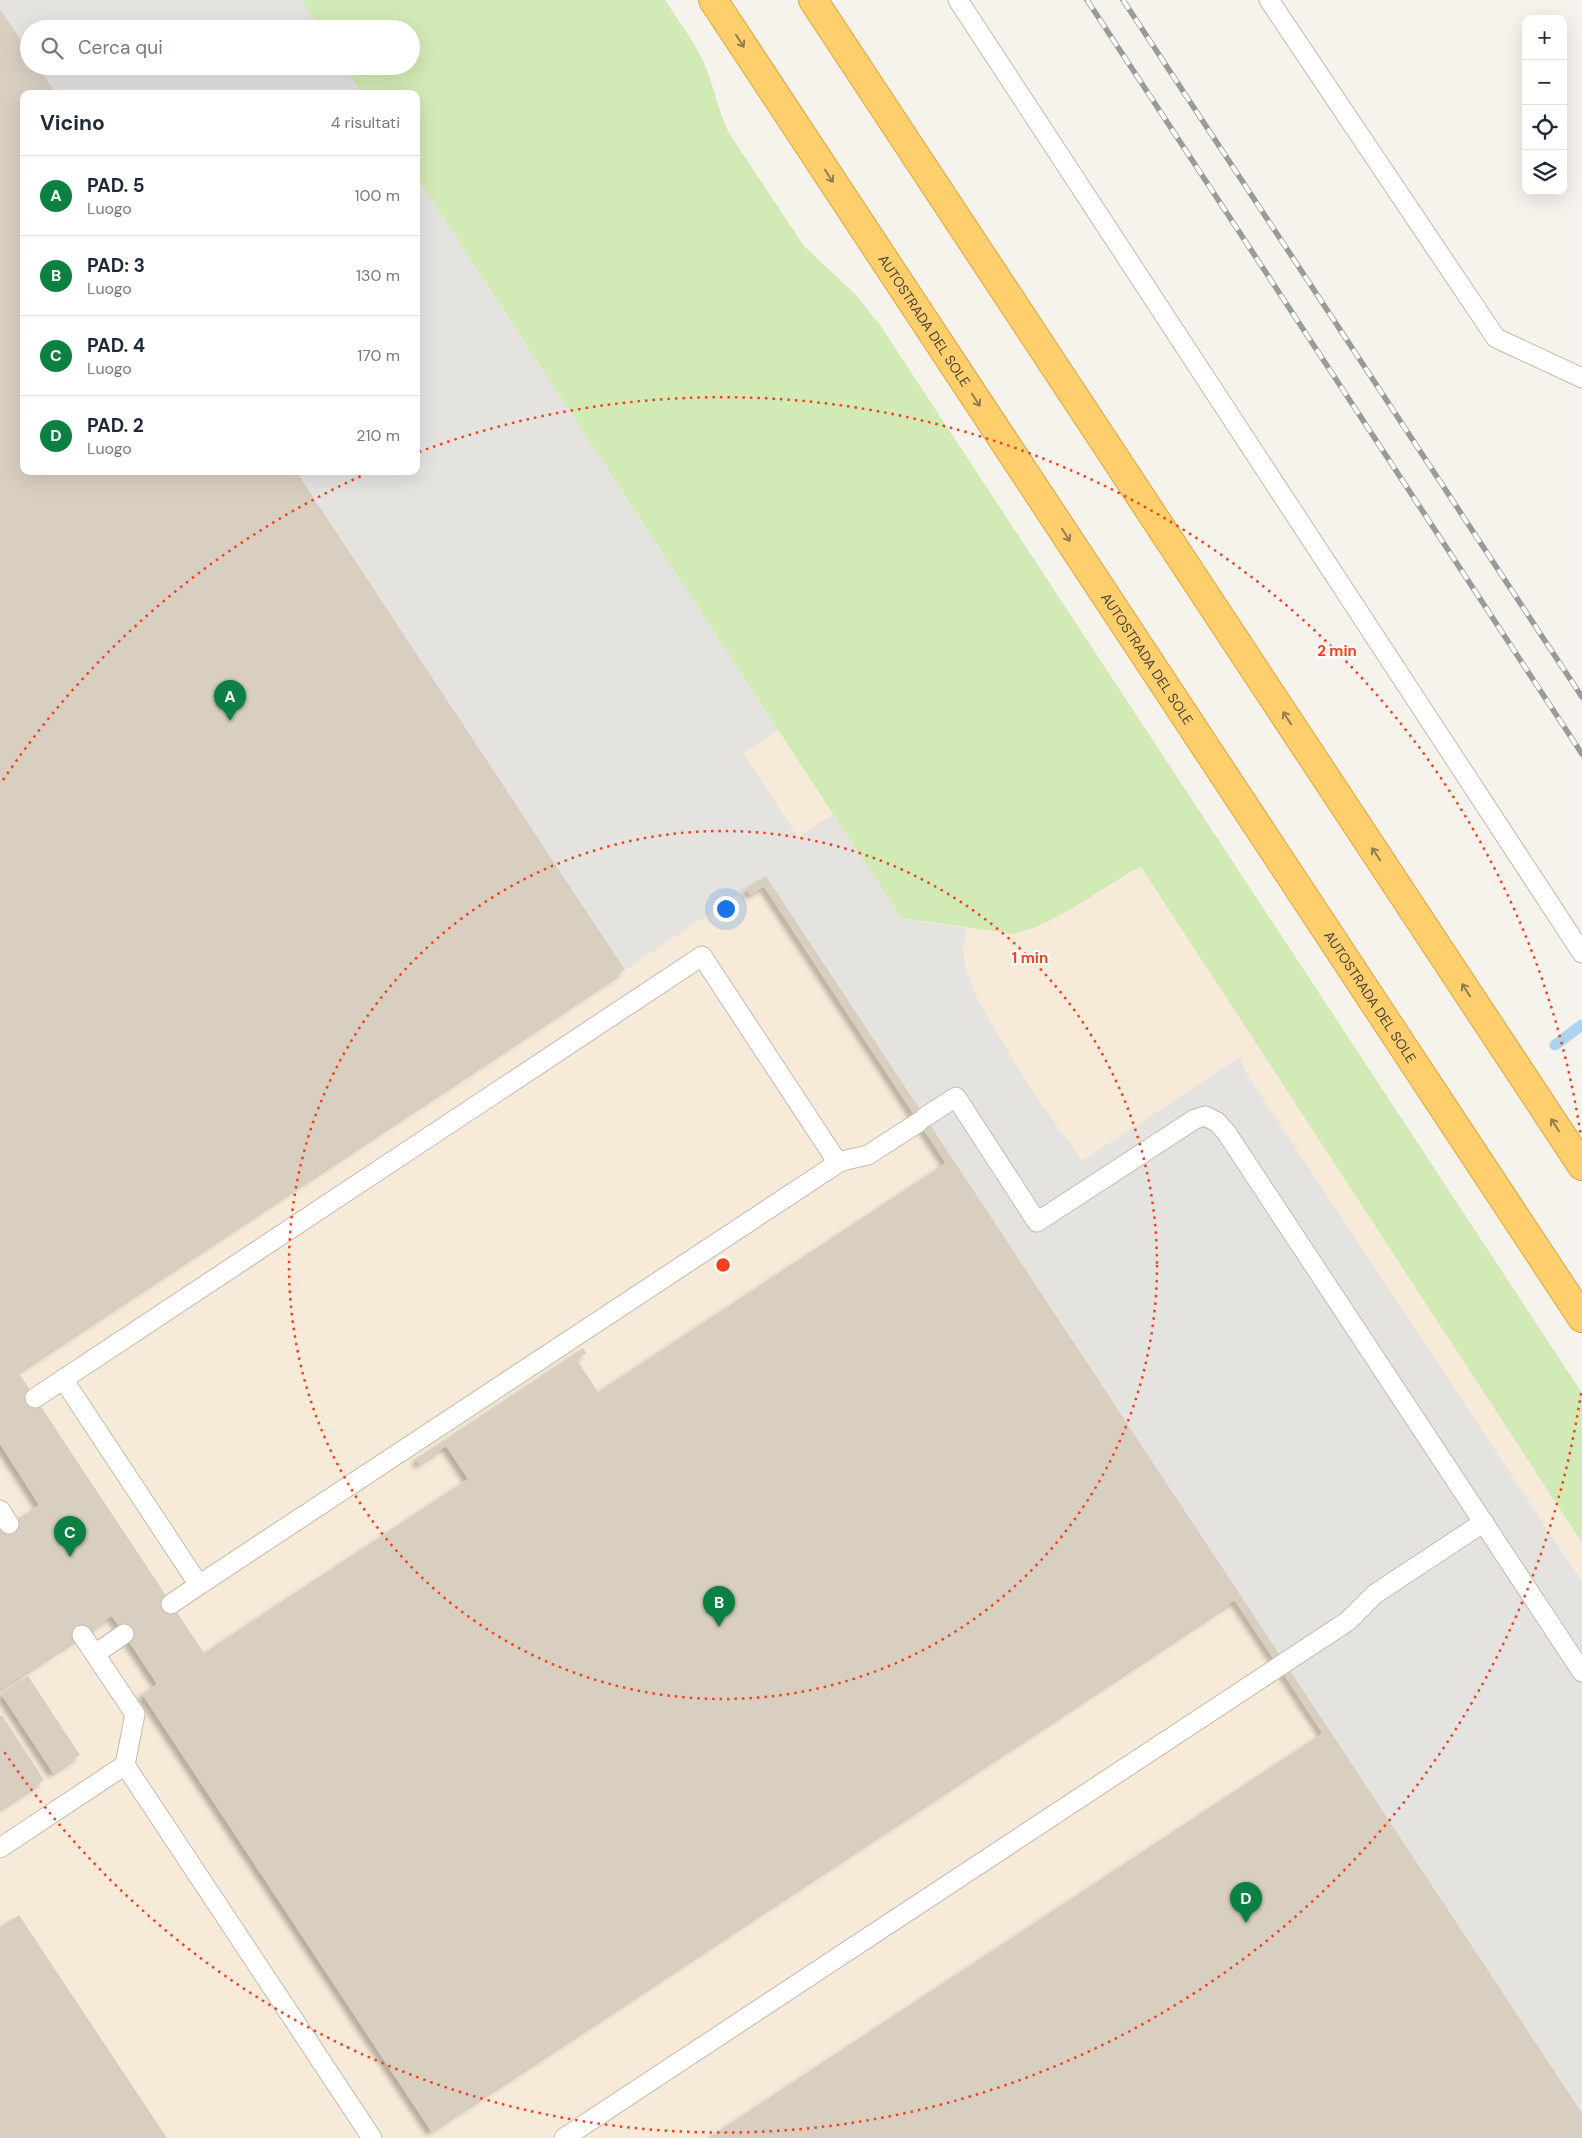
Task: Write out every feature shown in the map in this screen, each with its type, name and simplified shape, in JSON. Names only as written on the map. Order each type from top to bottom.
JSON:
[{"type":"highway","name":"AUTOSTRADA DEL SOLE","points":[[713,0],[1582,1318]]},
{"type":"highway","points":[[813,0],[1582,1166]]},
{"type":"lane","points":[[958,0],[1582,953]]},
{"type":"lane","points":[[1269,0],[1496,338],[1582,378]]},
{"type":"lane","points":[[35,1398],[702,956],[838,1164]]},
{"type":"lane","points":[[171,1604],[838,1164],[846,1160],[868,1155],[956,1097],[1037,1222],[1195,1119],[1205,1116],[1212,1118],[1226,1132],[1582,1672]]},
{"type":"lane","points":[[63,1379],[199,1585]]},
{"type":"lane","points":[[564,2138],[1348,1621],[1375,1594],[1484,1522]]},
{"type":"lane","points":[[95,1654],[124,1634]]},
{"type":"lane","points":[[82,1635],[134,1714],[125,1765],[372,2138]]},
{"type":"lane","points":[[0,1848],[125,1765]]},
{"type":"shaded area","points":[[0,0],[301,0],[314,20],[20,20],[20,75],[350,75],[359,90],[20,90],[20,475],[420,475],[420,182],[901,918],[1014,934],[1027,931],[1052,919],[1141,867],[1582,1543],[1582,2138],[0,2138]]},
{"type":"shaded area","points":[[0,0],[301,0],[314,20],[20,20],[20,39],[0,9]]},
{"type":"shaded area","points":[[44,75],[350,75],[359,90],[53,90]]},
{"type":"shaded area","points":[[420,182],[778,730],[743,753],[798,837],[833,814],[901,918],[967,929],[963,950],[966,970],[976,996],[1033,1092],[1082,1161],[1240,1057],[1245,1071],[1582,1582],[1582,2113],[766,876],[625,970],[299,475],[420,475]]},
{"type":"green space","points":[[301,0],[665,0],[688,34],[703,61],[729,133],[804,246],[856,295],[880,325],[1582,1393],[1582,1543],[1141,867],[1063,914],[1031,929],[1014,934],[901,918],[420,182],[420,90],[359,90],[350,75],[420,75],[420,20],[314,20]]},
{"type":"building","points":[[0,9],[20,39],[20,75],[44,75],[53,90],[20,90],[20,475],[299,475],[625,970],[18,1372],[204,1653],[468,1479],[446,1446],[419,1464],[416,1459],[583,1348],[586,1353],[577,1360],[598,1392],[946,1163],[764,886],[750,895],[746,889],[766,876],[1582,2113],[1582,2138],[708,2138],[1323,1733],[1235,1600],[431,2131],[142,1694],[157,1684],[112,1616],[0,1689],[0,1530],[39,1505],[0,1444]]},
{"type":"building","points":[[28,1676],[80,1755],[53,1773],[1,1694]]},
{"type":"building","points":[[2,1715],[44,1780],[0,1809],[0,1716]]},
{"type":"building","points":[[19,1915],[167,2138],[0,2138],[0,1927]]},
{"type":"waterway","points":[[1555,1045],[1582,1025]]},
{"type":"railway","points":[[1087,0],[1582,754]]},
{"type":"railway","points":[[1123,0],[1582,697]]},
{"type":"place","name":"PAD. 5","points":[[230,721]]},
{"type":"place","name":"PAD. 4","points":[[70,1557]]},
{"type":"place","name":"PAD: 3","points":[[719,1627]]},
{"type":"place","name":"PAD. 2","points":[[1246,1923]]}]
